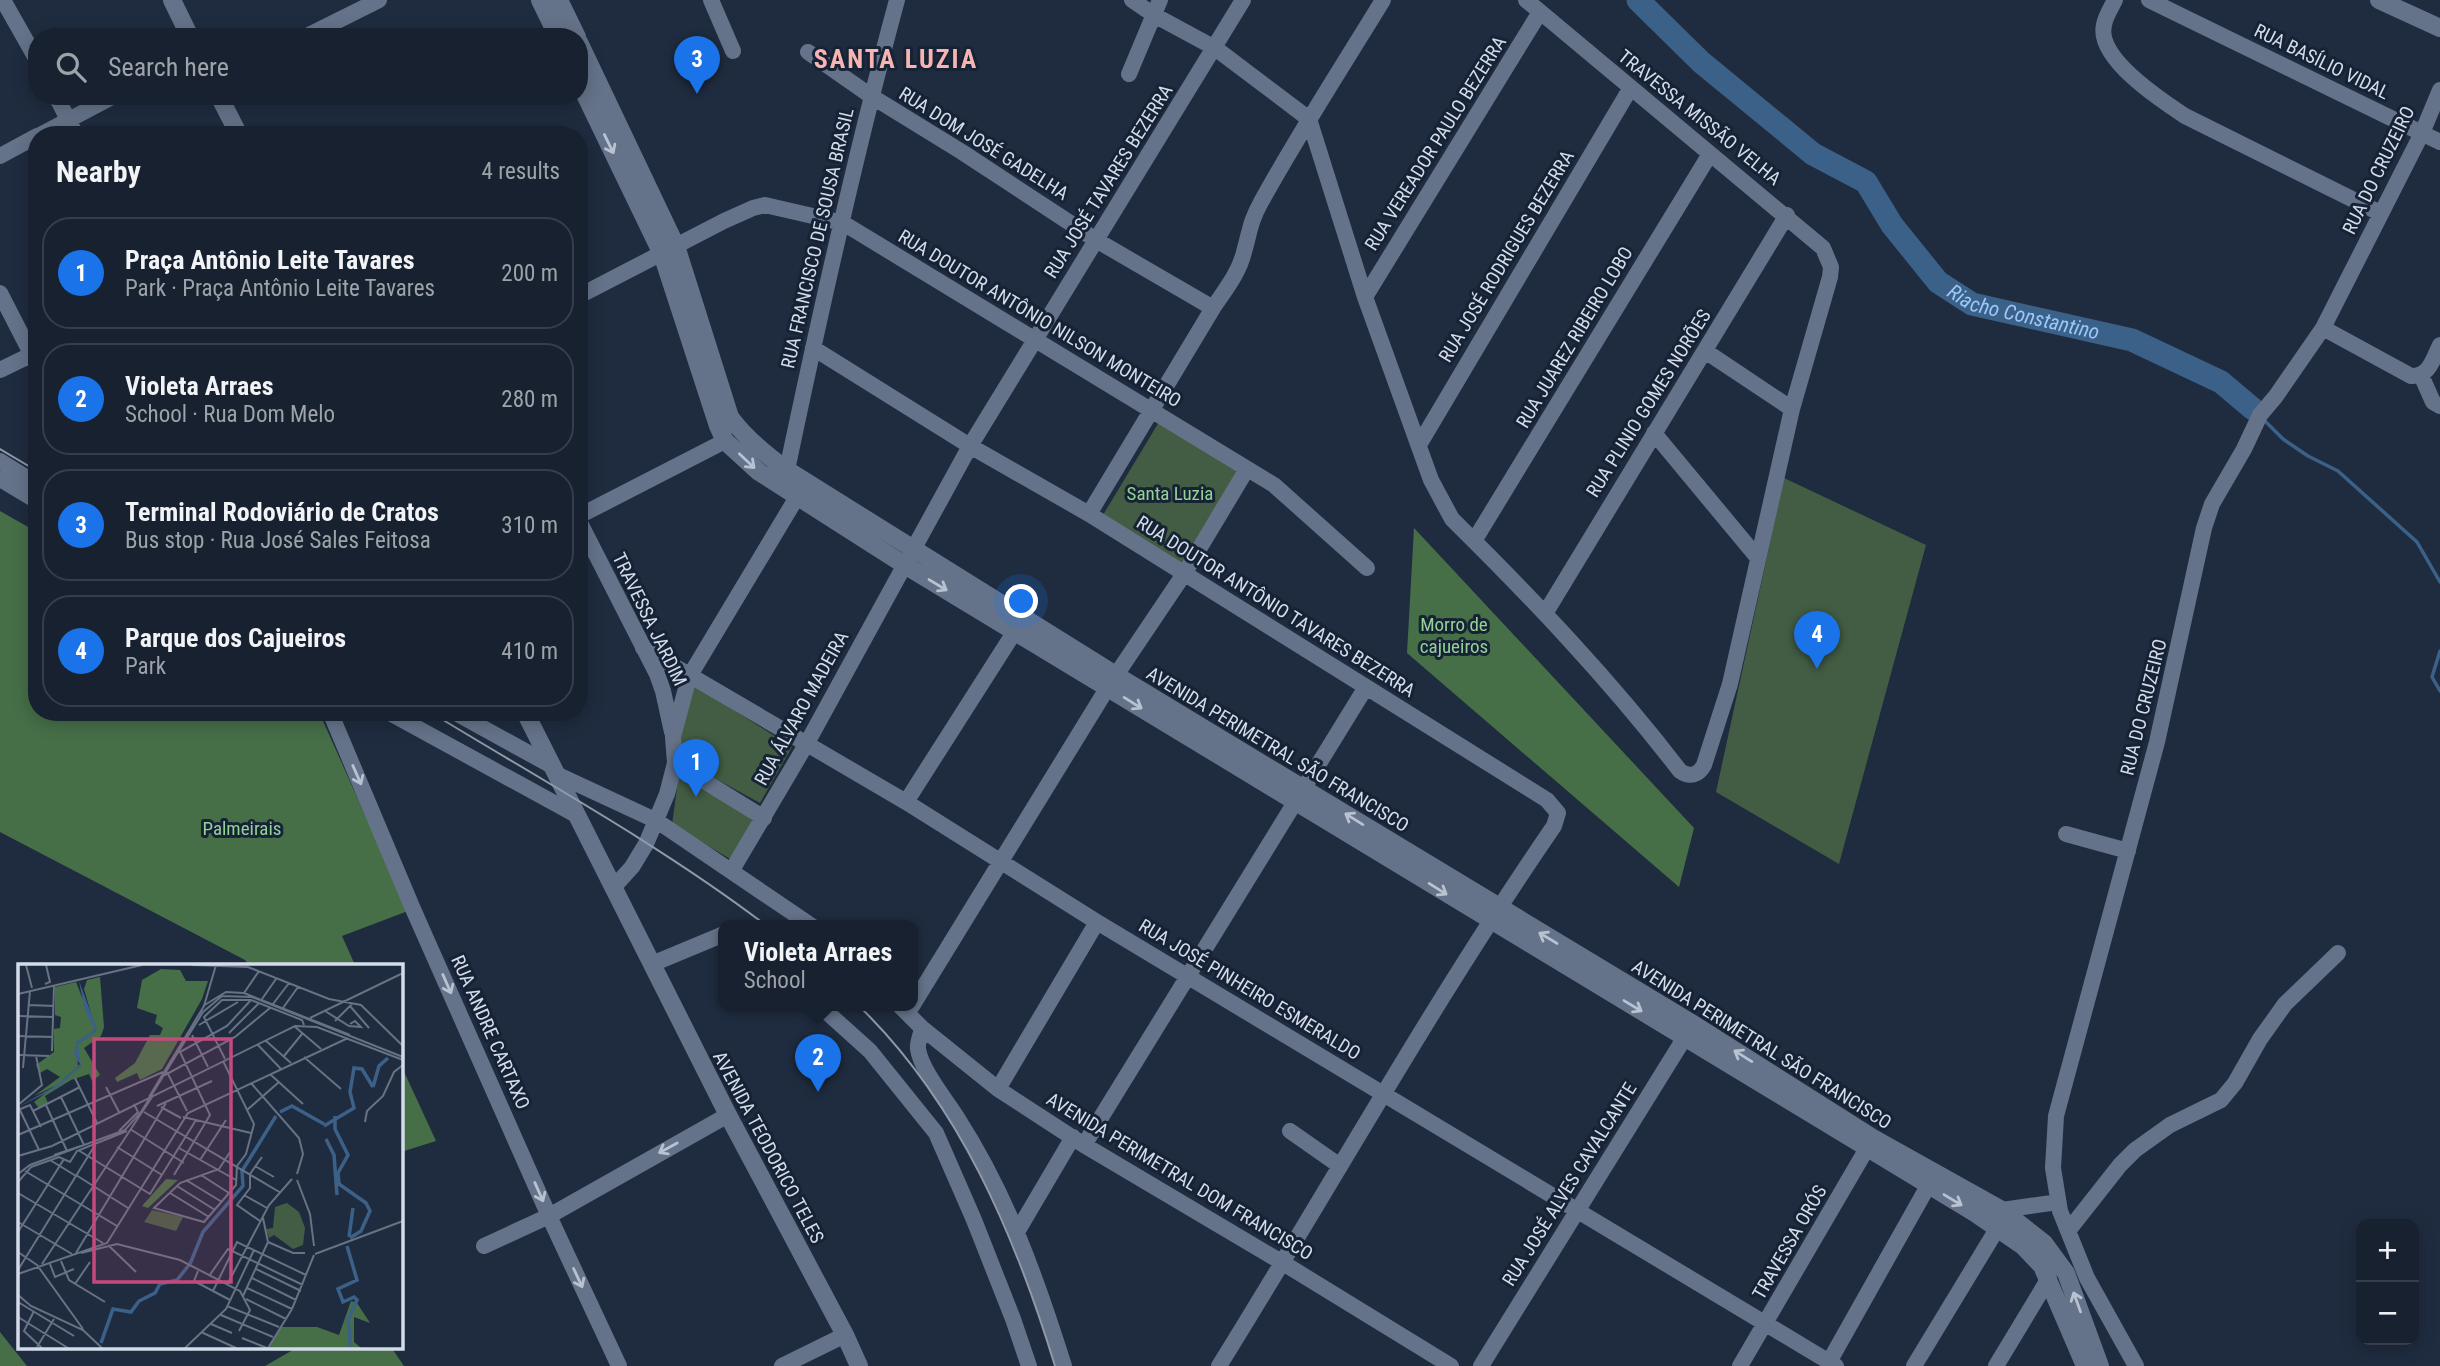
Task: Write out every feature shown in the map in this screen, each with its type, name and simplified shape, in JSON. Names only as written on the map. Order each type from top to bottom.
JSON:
[{"type":"main road","points":[[172,0],[186,28]]},
{"type":"main road","points":[[540,0],[554,28]]},
{"type":"main road","points":[[559,0],[572,28]]},
{"type":"main road","points":[[2379,0],[2440,29]]},
{"type":"main road","name":"AVENIDA PERIMETRAL SÃO FRANCISCO","points":[[588,87],[669,250],[707,366],[730,417],[783,477],[797,497],[1015,631],[1113,682]]},
{"type":"main road","points":[[224,105],[234,126]]},
{"type":"main road","name":"AVENIDA PERIMETRAL SÃO FRANCISCO","points":[[707,366],[718,426],[725,441],[759,472],[783,477],[913,548],[1113,682],[1689,1031],[1870,1143],[1928,1186],[1997,1228],[2034,1255],[2049,1278],[2085,1366]]},
{"type":"main road","name":"AVENIDA TEODORICO TELES","points":[[530,721],[728,1115],[859,1366]]},
{"type":"main road","name":"AVENIDA PERIMETRAL SÃO FRANCISCO","points":[[1870,1143],[2002,1210],[2044,1243],[2066,1273],[2100,1366]]},
{"type":"street","points":[[3,0],[28,44]]},
{"type":"street","points":[[322,28],[379,0]]},
{"type":"street","points":[[711,0],[733,51]]},
{"type":"street","name":"RUA FRANCISCO DE SOUSA BRASIL","points":[[783,477],[871,96],[897,0]]},
{"type":"street","points":[[1132,0],[1157,7],[1309,119],[1365,297],[1443,507],[1546,612],[1643,723],[1680,771],[1691,775],[1702,769],[1730,684],[1792,409],[1705,351]]},
{"type":"street","name":"RUA JOSÉ TAVARES BEZERRA","points":[[904,564],[970,446],[1242,0]]},
{"type":"street","points":[[1089,514],[1235,275],[1244,252],[1248,227],[1309,119],[1383,0]]},
{"type":"street","name":"TRAVESSA MISSÃO VELHA","points":[[1526,0],[1824,248],[1831,267],[1830,277],[1792,409]]},
{"type":"street","points":[[2115,0],[2103,26],[2104,36],[2115,57],[2131,76],[2163,102],[2185,116],[2381,213]]},
{"type":"street","name":"RUA BASÍLIO VIDAL","points":[[2149,0],[2440,142]]},
{"type":"street","points":[[1129,74],[1157,7]]},
{"type":"street","name":"RUA VEREADOR PAULO BEZERRA","points":[[1365,297],[1540,12]]},
{"type":"street","name":"RUA DOM JOSÉ GADELHA","points":[[808,52],[871,96],[1096,240],[1213,307]]},
{"type":"street","name":"RUA JOSÉ RODRIGUES BEZERRA","points":[[1419,445],[1630,89]]},
{"type":"street","name":"RUA DO CRUZEIRO","points":[[2136,1366],[2087,1278],[2058,1202],[2053,1168],[2058,1103],[2157,742],[2204,528],[2212,504],[2261,413],[2276,396],[2323,328],[2422,133],[2440,90]]},
{"type":"street","points":[[61,105],[71,126]]},
{"type":"street","points":[[73,126],[102,105]]},
{"type":"street","points":[[0,156],[28,141]]},
{"type":"street","name":"RUA JUAREZ RIBEIRO LOBO","points":[[1474,541],[1710,154]]},
{"type":"street","name":"RUA DOUTOR ANTÔNIO NILSON MONTEIRO","points":[[588,291],[753,208],[765,205],[843,223],[1247,469],[1290,499],[1367,568]]},
{"type":"street","name":"RUA PLINIO GOMES NORÕES","points":[[1546,612],[1787,215]]},
{"type":"street","points":[[0,293],[28,344]]},
{"type":"street","points":[[2323,328],[2411,376],[2421,376],[2426,371],[2440,345]]},
{"type":"street","name":"RUA DOUTOR ANTÔNIO TAVARES BEZERRA","points":[[813,348],[970,446],[1089,514],[1547,800],[1558,813],[1554,826],[1493,914]]},
{"type":"street","points":[[0,370],[28,360]]},
{"type":"street","points":[[2421,376],[2433,402],[2440,406]]},
{"type":"street","points":[[1654,433],[1757,557]]},
{"type":"street","points":[[588,511],[725,441]]},
{"type":"street","points":[[0,461],[10,480],[28,494]]},
{"type":"street","points":[[918,992],[1184,574],[1247,469]]},
{"type":"street","points":[[10,480],[28,483]]},
{"type":"street","name":"TRAVESSA JARDIM","points":[[673,737],[689,677],[797,497]]},
{"type":"street","name":"TRAVESSA JARDIM","points":[[588,539],[663,691],[673,737],[675,763],[657,821],[632,867],[613,888]]},
{"type":"street","name":"RUA ÁLVARO MADEIRA","points":[[732,870],[807,743],[904,564]]},
{"type":"street","points":[[906,802],[1015,631]]},
{"type":"street","name":"RUA JOSÉ PINHEIRO ESMERALDO","points":[[643,648],[906,802],[1097,922],[1832,1364]]},
{"type":"street","points":[[1017,1231],[1187,976],[1366,687]]},
{"type":"street","name":"RUA ANDRE CARTAXO","points":[[334,721],[413,909],[549,1216],[619,1366]]},
{"type":"street","points":[[404,721],[578,816]]},
{"type":"street","points":[[470,721],[554,770],[657,821],[803,920]]},
{"type":"street","points":[[675,763],[764,818]]},
{"type":"street","points":[[2066,834],[2128,851]]},
{"type":"street","points":[[1219,1366],[1283,1263],[1382,1093],[1493,914]]},
{"type":"street","points":[[998,1089],[1097,922]]},
{"type":"street","points":[[652,964],[718,936]]},
{"type":"street","points":[[2067,1231],[2135,1150],[2170,1125],[2221,1100],[2235,1083],[2260,1039],[2285,1004],[2338,953]]},
{"type":"street","points":[[826,1011],[870,1051],[936,1133],[974,1220],[1029,1366]]},
{"type":"street","name":"AVENIDA PERIMETRAL DOM FRANCISCO","points":[[910,1011],[922,1028],[998,1089],[1078,1141],[1451,1366]]},
{"type":"street","points":[[922,1028],[918,1048],[922,1062],[962,1125],[1017,1231],[1064,1365]]},
{"type":"street","name":"RUA JOSÉ ALVES CAVALCANTE","points":[[1481,1366],[1689,1031]]},
{"type":"street","points":[[484,1246],[549,1216],[728,1115]]},
{"type":"street","points":[[1290,1131],[1340,1166]]},
{"type":"street","name":"TRAVESSA ORÓS","points":[[1740,1366],[1870,1143]]},
{"type":"street","points":[[1832,1364],[1928,1186]]},
{"type":"street","points":[[2002,1210],[2058,1202]]},
{"type":"street","points":[[1914,1366],[1997,1228]]},
{"type":"street","points":[[1996,1366],[2049,1278]]},
{"type":"street","points":[[782,1366],[845,1335]]},
{"type":"green space","name":"Santa Luzia","points":[[1159,422],[1238,470],[1181,563],[1103,515]]},
{"type":"green space","points":[[1784,478],[1926,545],[1839,864],[1716,792]]},
{"type":"green space","name":"Palmeirais","points":[[0,511],[28,527],[28,721],[323,721],[408,911],[342,936],[355,964],[248,964],[0,832]]},
{"type":"green space","name":"Morro de cajueiros","points":[[1414,528],[1694,828],[1679,887],[1407,653]]},
{"type":"green space","points":[[694,685],[792,747],[760,803],[678,758]]},
{"type":"green space","points":[[679,773],[754,821],[732,860],[672,825]]},
{"type":"green space","points":[[402,1067],[436,1141],[402,1152]]},
{"type":"green space","points":[[0,1332],[27,1366],[0,1366]]},
{"type":"green space","points":[[296,1348],[392,1348],[404,1366],[265,1366]]},
{"type":"waterway","name":"Riacho Constantino","points":[[1638,0],[1701,62],[1813,154],[1866,182],[1892,225],[1938,282],[1972,304],[2132,340],[2221,382],[2253,409]]},
{"type":"waterway","name":"Riacho Constantino","points":[[2264,420],[2283,439],[2308,456],[2338,471],[2417,542],[2440,582]]},
{"type":"waterway","name":"Riacho Constantino","points":[[2440,651],[2432,677],[2440,691]]},
{"type":"tram line","points":[[0,449],[28,466]]},
{"type":"tram line","points":[[445,721],[644,841],[759,920]]},
{"type":"tram line","points":[[864,1011],[926,1085],[979,1173],[1022,1268],[1055,1366]]},
{"type":"place","name":"Terminal Rodoviário de Cratos","points":[[697,94]]},
{"type":"place","name":"Parque dos Cajueiros","points":[[1817,669]]},
{"type":"place","name":"Praça Antônio Leite Tavares","points":[[696,797]]},
{"type":"place","name":"Violeta Arraes","points":[[818,1092]]},
{"type":"district","name":"SANTA LUZIA","points":[[896,59]]}]
